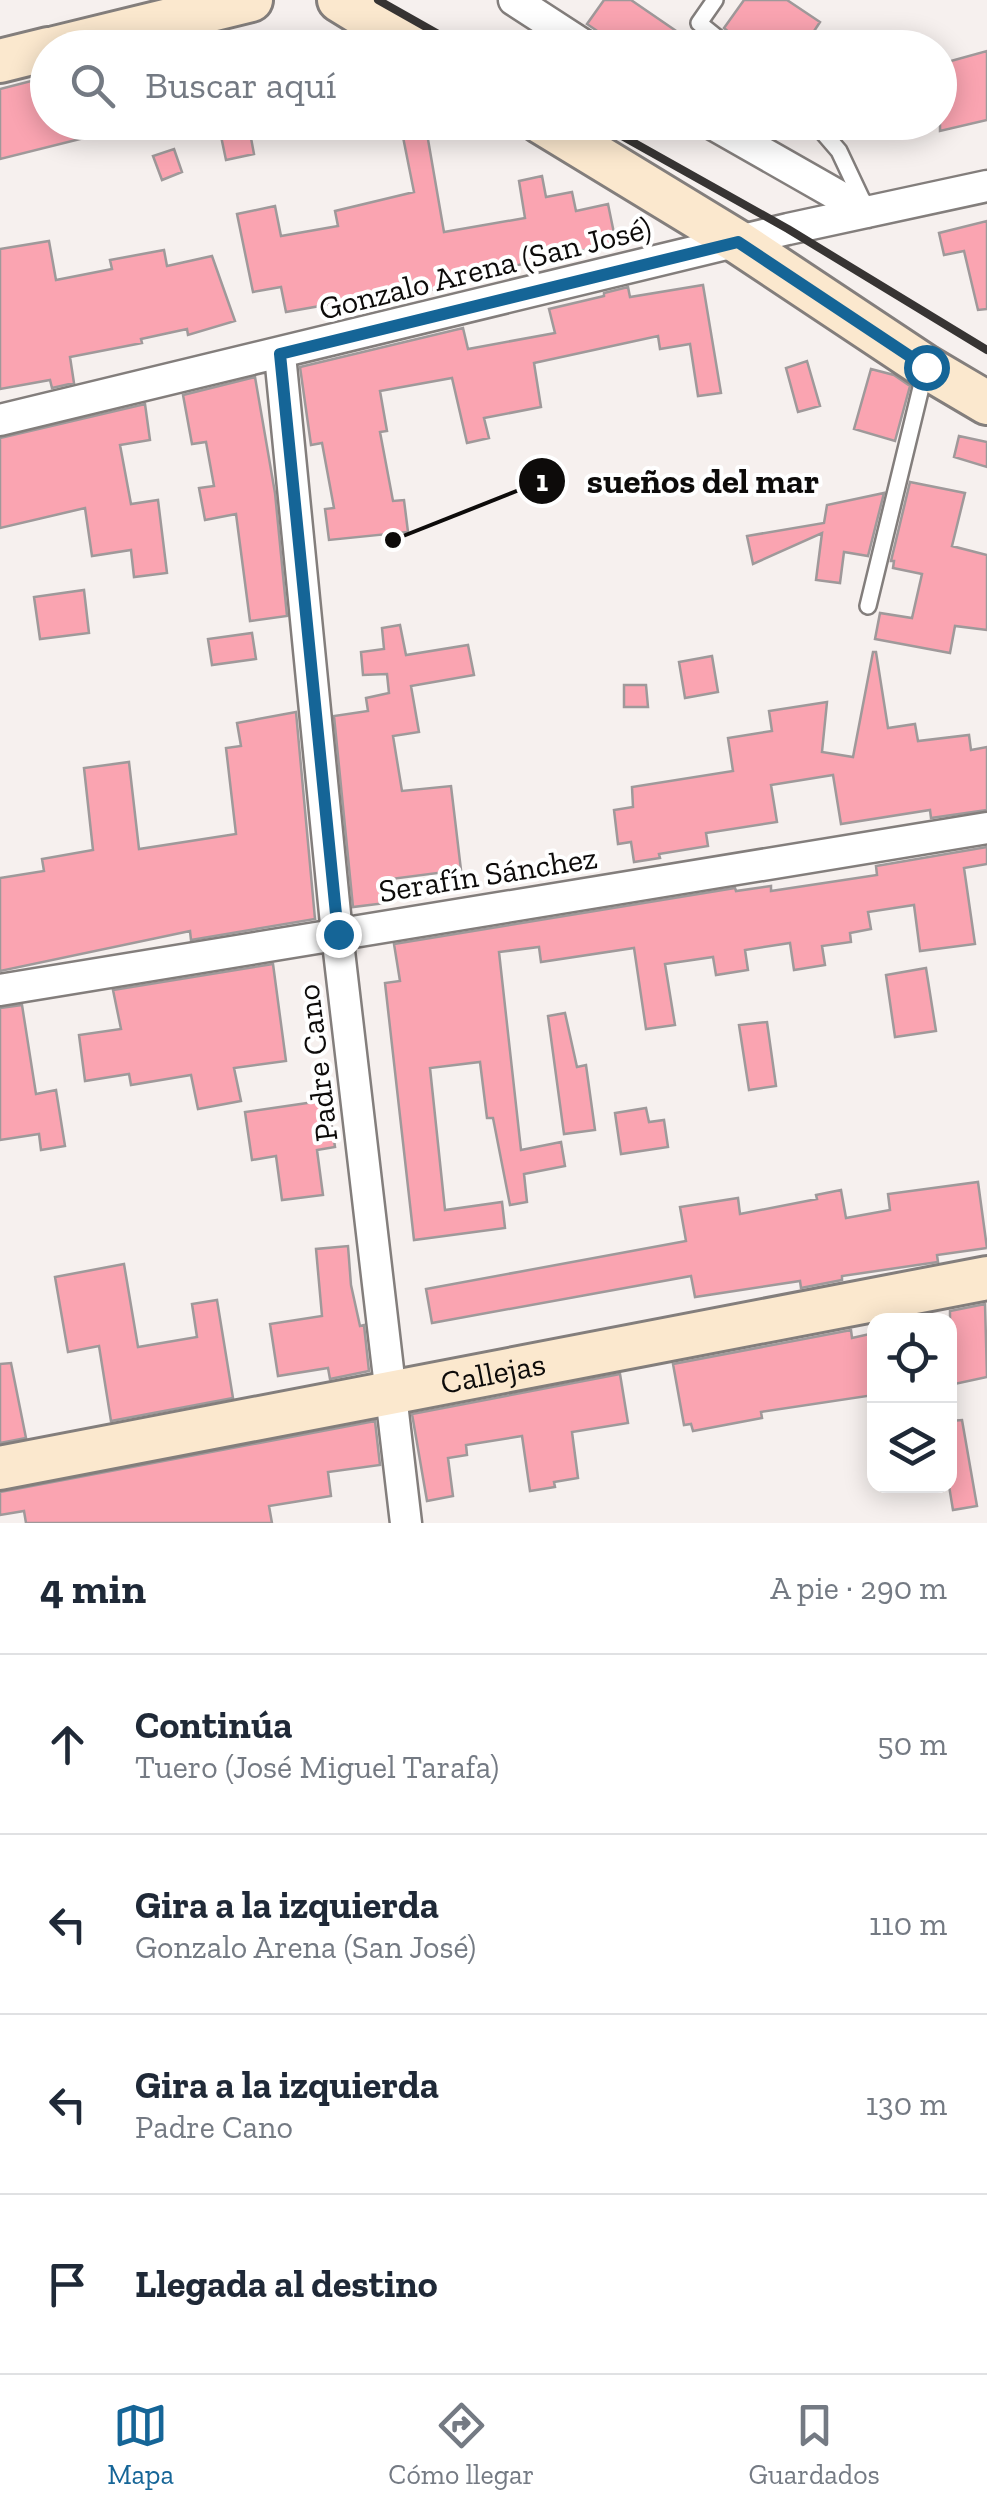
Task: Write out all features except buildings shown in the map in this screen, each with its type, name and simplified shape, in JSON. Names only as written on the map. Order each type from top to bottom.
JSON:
[{"type":"main road","points":[[126,30],[252,0]]},
{"type":"main road","points":[[339,0],[388,30]]},
{"type":"main road","points":[[0,61],[30,53]]},
{"type":"main road","points":[[571,140],[738,242],[987,403]]},
{"type":"main road","name":"Callejas","points":[[0,1468],[987,1278]]},
{"type":"street","points":[[514,0],[560,30]]},
{"type":"street","points":[[741,140],[867,212]]},
{"type":"street","name":"Gonzalo Arena (San José)","points":[[0,420],[987,186]]},
{"type":"street","name":"Padre Cano","points":[[280,354],[338,934],[406,1523]]},
{"type":"street","name":"Serafín Sánchez","points":[[0,990],[987,828]]},
{"type":"lane","points":[[708,30],[699,23],[715,0]]},
{"type":"lane","points":[[830,140],[839,150],[867,212]]},
{"type":"lane","points":[[868,606],[926,367]]},
{"type":"railway","points":[[378,0],[431,30]]},
{"type":"railway","points":[[629,140],[788,229],[987,350]]},
{"type":"place","name":"sueños del mar","points":[[393,540]]},
{"type":"route","points":[[338,934],[280,354],[738,242],[926,367]]}]
